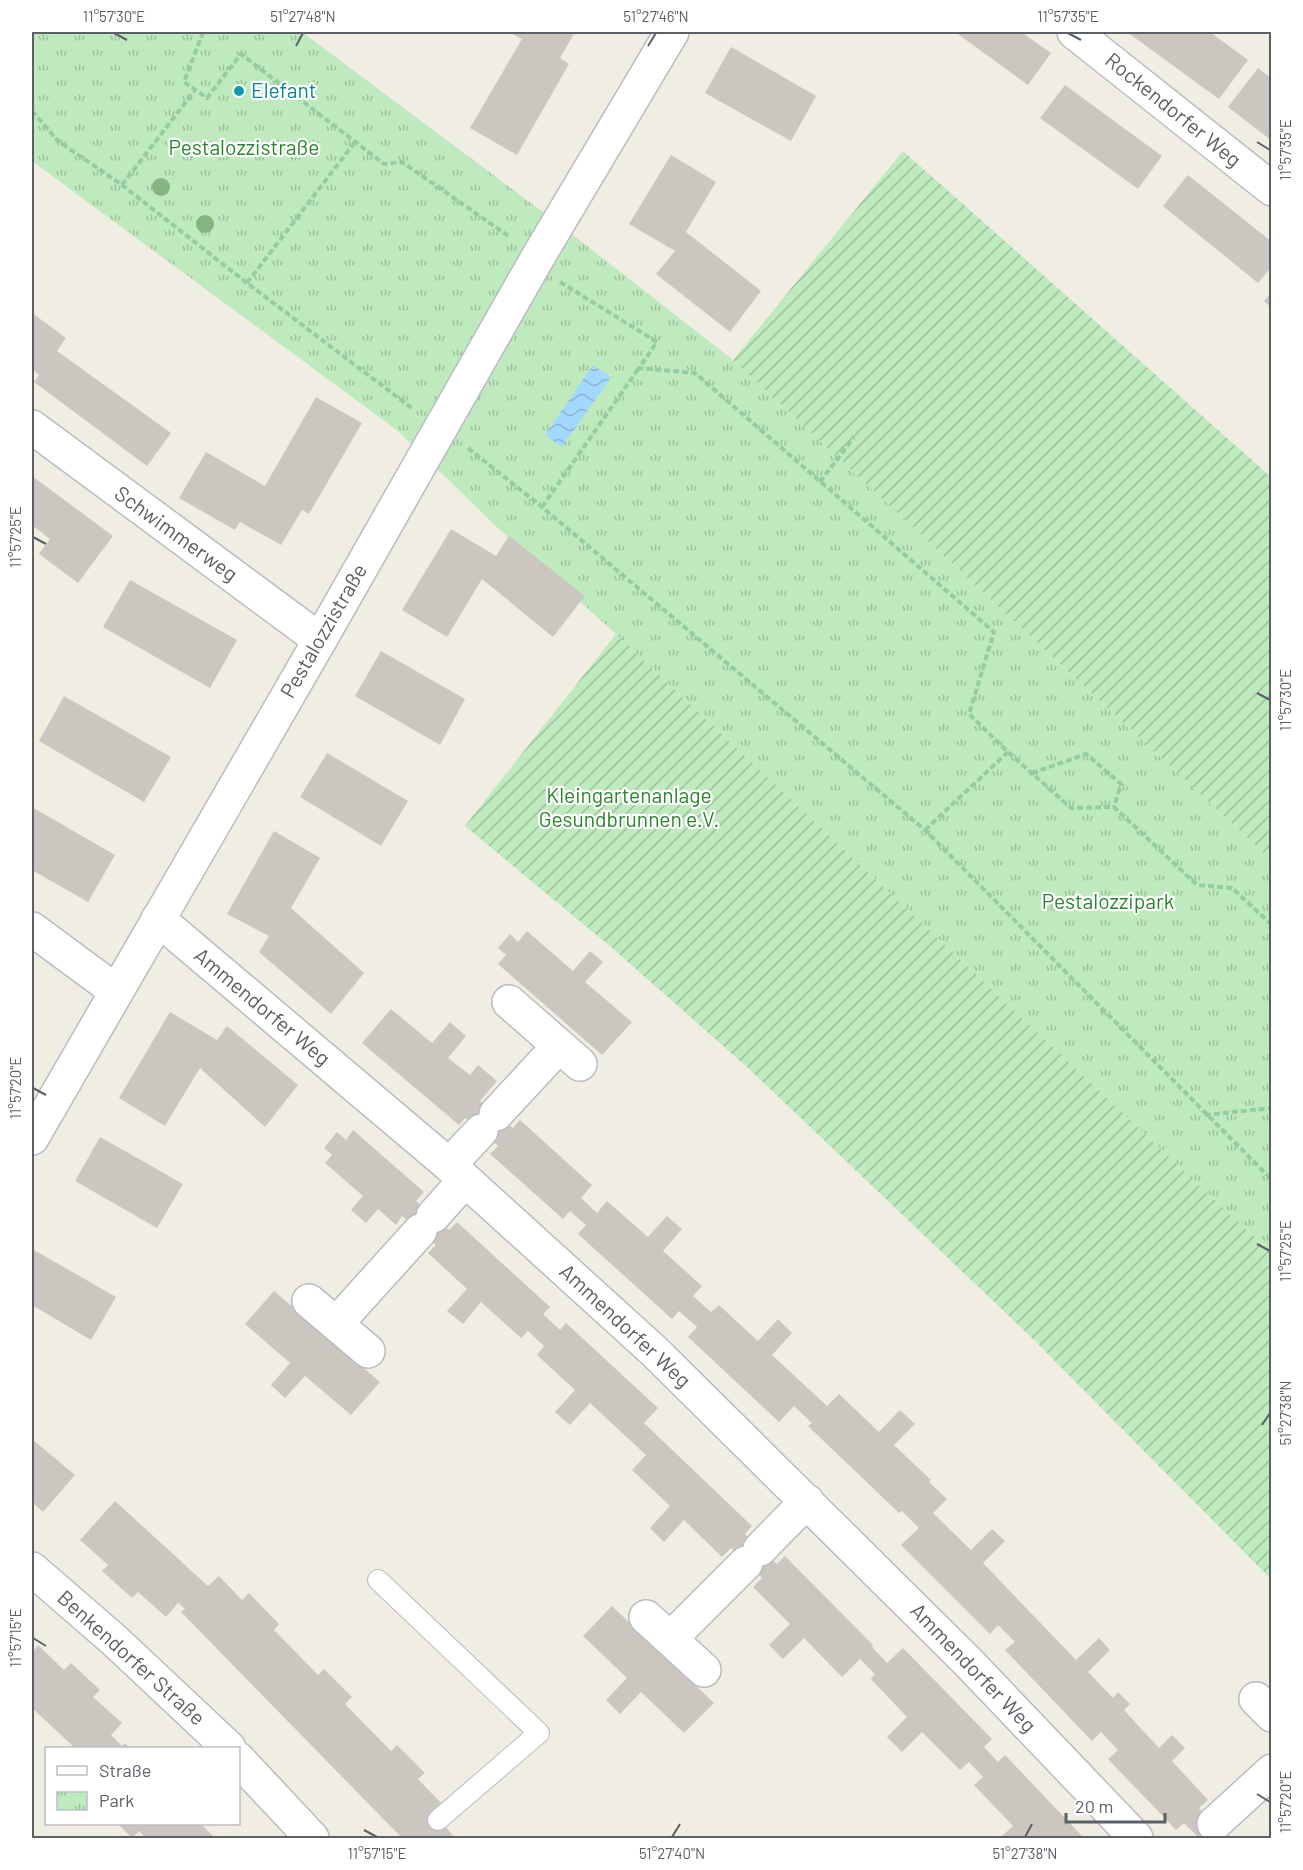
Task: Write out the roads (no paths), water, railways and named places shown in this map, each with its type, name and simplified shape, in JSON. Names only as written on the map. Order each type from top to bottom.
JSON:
[{"type":"street","name":"Pestalozzistraße","points":[[32,1138],[320,640],[440,426],[672,32]]},
{"type":"street","name":"Rockendorfer Weg","points":[[1074,32],[1272,189]]},
{"type":"street","name":"Schwimmerweg","points":[[32,427],[320,640]]},
{"type":"street","name":"Ammendorfer Weg","points":[[158,919],[457,1173],[655,1352],[968,1662],[1136,1838]]},
{"type":"street","points":[[32,929],[116,991]]},
{"type":"street","points":[[336,1324],[426,1223],[488,1123],[570,1055],[509,1002]]},
{"type":"street","points":[[309,1301],[368,1351]]},
{"type":"street","points":[[670,1639],[807,1501]]},
{"type":"street","name":"Benkendorfer Straße","points":[[32,1569],[114,1640],[227,1747]]},
{"type":"street","points":[[646,1617],[704,1670]]},
{"type":"street","points":[[240,1761],[312,1839]]},
{"type":"street","points":[[1203,1833],[1272,1772]]},
{"type":"lane","points":[[378,1580],[538,1733],[438,1820]]},
{"type":"water","points":[[593,365],[611,377],[562,447],[545,435]]},
{"type":"place","name":"Elefant","points":[[239,91]]},
{"type":"park label","name":"Kleingartenanlage Gesundbrunnen e.V.","points":[[629,808]]},
{"type":"park label","name":"Pestalozzipark","points":[[1108,902]]}]
